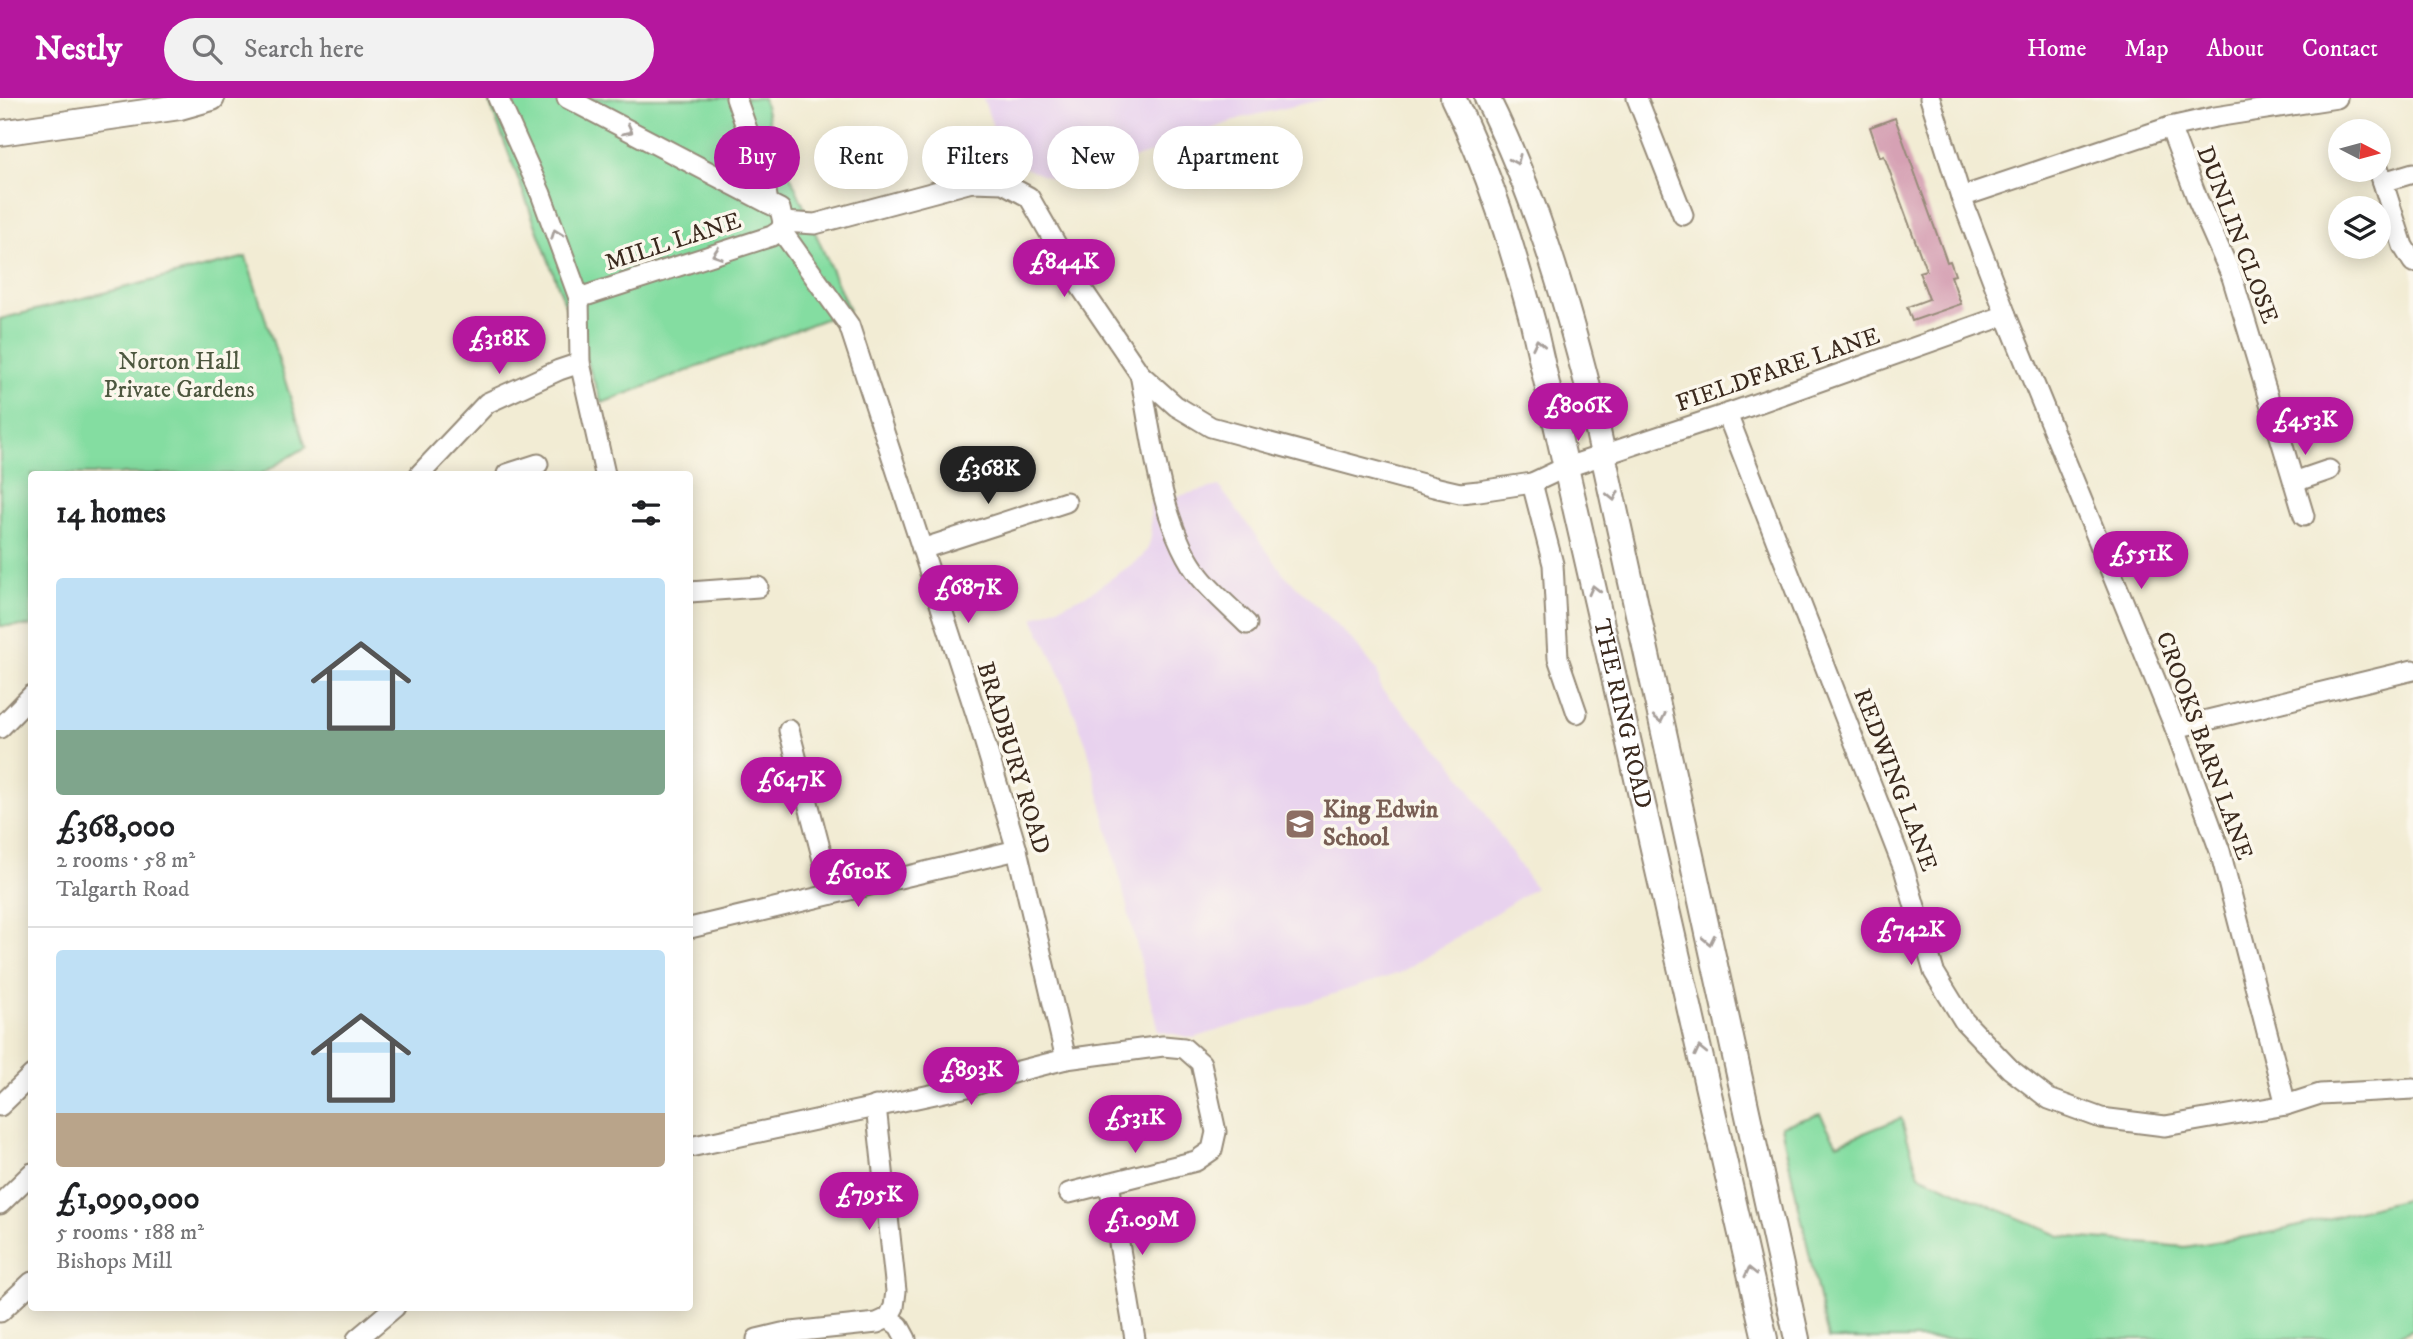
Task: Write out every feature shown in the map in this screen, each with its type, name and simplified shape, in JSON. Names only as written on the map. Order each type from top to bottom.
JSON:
[{"type":"main road","points":[[0,133],[180,107],[212,98]]},
{"type":"main road","name":"THE RING ROAD","points":[[1453,98],[1475,142],[1512,246],[1533,323],[1765,1339]]},
{"type":"main road","name":"THE RING ROAD","points":[[1487,98],[1520,167],[1570,314],[1604,455],[1797,1339]]},
{"type":"street","points":[[498,98],[541,194],[579,299],[580,363],[604,471]]},
{"type":"street","points":[[567,98],[768,203]]},
{"type":"street","name":"BRADBURY ROAD","points":[[736,98],[764,178],[768,203],[780,209],[782,226],[849,324],[979,723],[1017,850],[1066,1059]]},
{"type":"street","points":[[1637,98],[1683,215]]},
{"type":"street","name":"CROOKS BARN LANE","points":[[1930,98],[1961,197],[2006,316],[2175,728],[2220,851],[2286,1105]]},
{"type":"street","points":[[1961,197],[2170,127],[2215,117],[2337,98]]},
{"type":"street","name":"DUNLIN CLOSE","points":[[2170,127],[2197,198],[2232,277],[2304,516]]},
{"type":"street","points":[[2391,174],[2413,173]]},
{"type":"street","name":"MILL LANE","points":[[579,299],[772,236],[782,226],[815,224],[972,182],[1003,183],[1029,197],[1080,286],[1140,374]]},
{"type":"street","points":[[2382,182],[2403,246],[2413,262]]},
{"type":"street","name":"FIELDFARE LANE","points":[[1532,483],[1564,468],[2006,316]]},
{"type":"street","points":[[429,471],[450,440],[487,403],[580,363]]},
{"type":"street","points":[[1140,374],[1176,406],[1211,427],[1460,493],[1532,483],[1553,564],[1558,658],[1577,713]]},
{"type":"street","points":[[1140,374],[1168,513],[1179,542],[1200,577],[1247,624]]},
{"type":"street","name":"REDWING LANE","points":[[1727,414],[1904,869],[1934,972],[1964,1021],[2010,1069],[2049,1098],[2101,1118],[2165,1126],[2286,1105],[2320,1094],[2413,1089]]},
{"type":"street","points":[[516,471],[538,464]]},
{"type":"street","points":[[2294,482],[2329,470]]},
{"type":"street","points":[[922,549],[1066,502]]},
{"type":"street","points":[[693,592],[758,587]]},
{"type":"street","points":[[2175,728],[2413,670]]},
{"type":"street","points":[[0,728],[28,699]]},
{"type":"street","points":[[789,730],[832,894]]},
{"type":"street","points":[[693,927],[1017,850]]},
{"type":"street","points":[[693,1146],[972,1086],[1066,1059],[1163,1046],[1184,1048],[1201,1063],[1216,1132],[1212,1150],[1196,1161],[1069,1193]]},
{"type":"street","points":[[0,1106],[28,1080]]},
{"type":"street","points":[[757,1339],[782,1333],[877,1323],[888,1318],[894,1307],[896,1291],[876,1106]]},
{"type":"street","points":[[0,1204],[28,1177]]},
{"type":"street","points":[[1109,1183],[1135,1339]]},
{"type":"street","points":[[0,1312],[28,1286]]},
{"type":"street","points":[[358,1339],[390,1311]]},
{"type":"street","points":[[888,1318],[899,1326],[906,1339]]},
{"type":"shaded area","points":[[983,98],[1329,98],[1241,118],[1220,126],[1153,126],[1153,152],[1139,157],[1139,126],[1047,126],[1047,177],[1033,171],[1033,126],[993,126]]},
{"type":"shaded area","name":"King Edwin School","points":[[1219,486],[1284,574],[1352,640],[1377,670],[1381,689],[1450,760],[1535,888],[1400,973],[1194,1038],[1158,1031],[1087,746],[1055,663],[1033,618],[1090,593],[1141,558],[1151,537],[1150,503]]},
{"type":"green space","points":[[488,98],[763,98],[770,126],[714,126],[714,189],[796,189],[849,310],[602,403]]},
{"type":"green space","name":"Norton Hall Private Gardens","points":[[246,257],[306,447],[266,471],[28,471],[28,626],[0,626],[0,319]]},
{"type":"green space","points":[[1820,1114],[1837,1144],[1901,1118],[1919,1175],[2060,1236],[2185,1247],[2275,1232],[2413,1197],[2413,1329],[2391,1339],[1828,1339],[1781,1126]]},
{"type":"building","points":[[1895,118],[1947,262],[1950,261],[1955,275],[1951,276],[1961,304],[1912,321],[1907,307],[1929,299],[1919,272],[1926,270],[1884,156],[1880,157],[1870,127]]},
{"type":"place","name":"King Edwin School","points":[[1300,824]]}]
